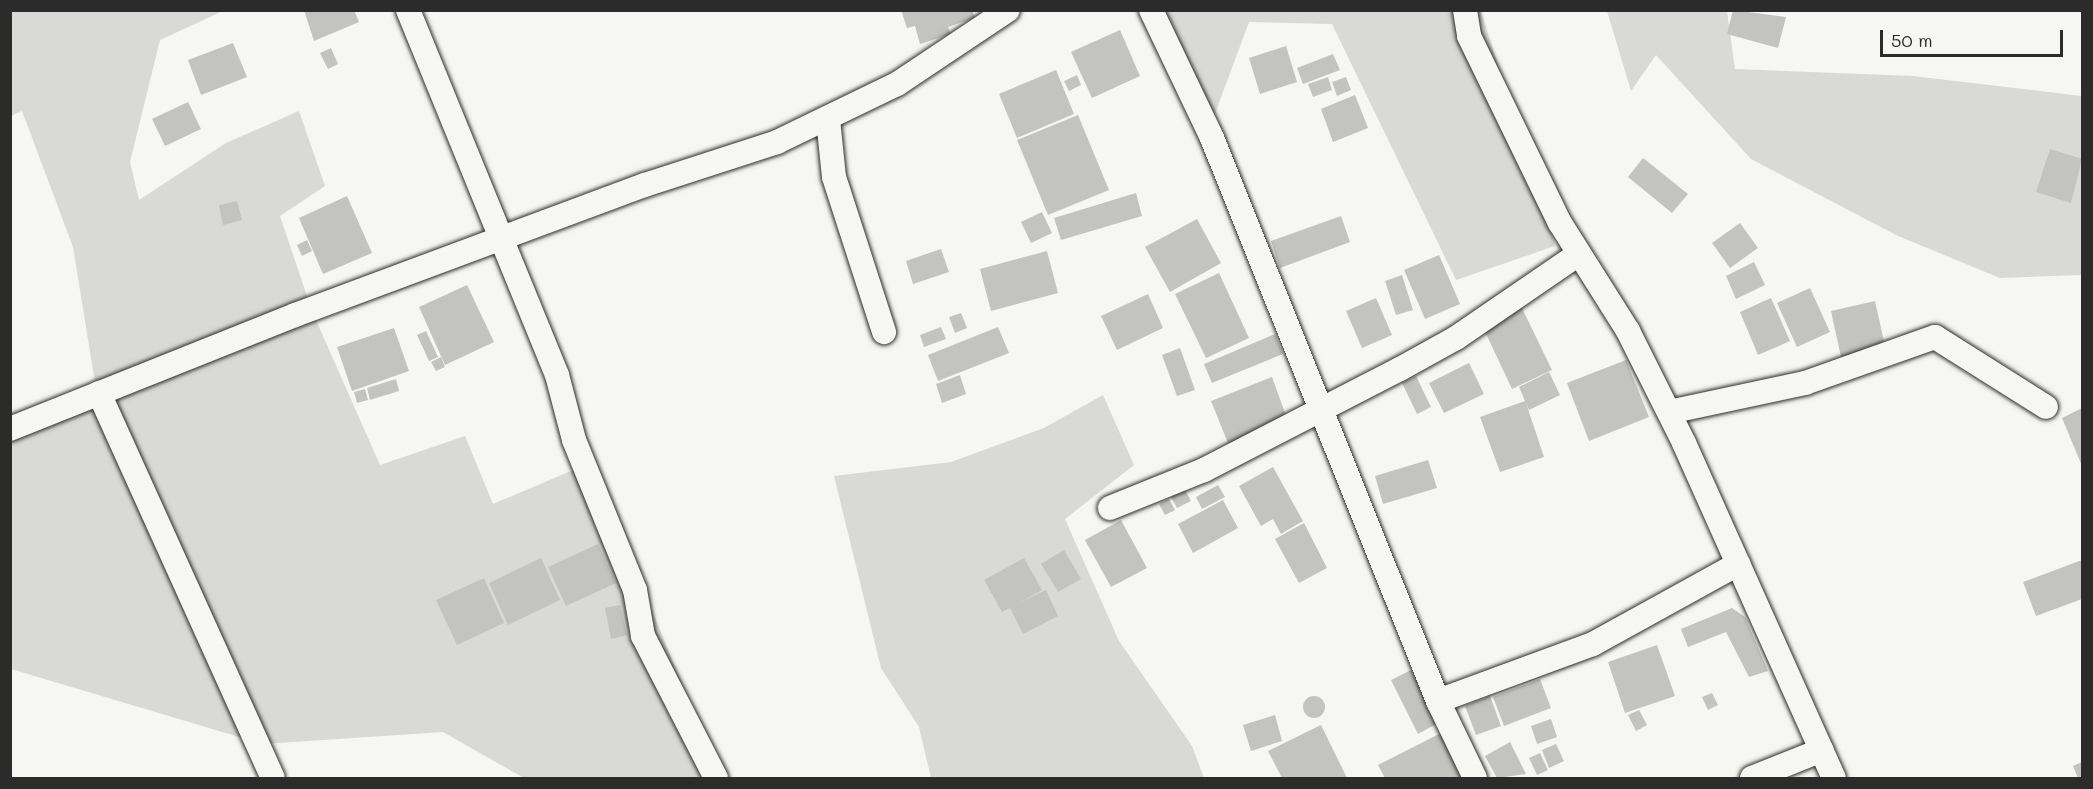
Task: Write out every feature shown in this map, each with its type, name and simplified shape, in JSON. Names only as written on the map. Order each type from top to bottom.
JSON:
[{"type":"street","points":[[408,10],[499,242],[557,375],[574,440],[635,590],[643,636],[716,778]]},
{"type":"street","points":[[10,429],[645,185],[777,142],[897,84],[1008,10]]},
{"type":"street","points":[[1151,10],[1212,138],[1438,702],[1475,778]]},
{"type":"street","points":[[1465,10],[1469,36],[1577,255],[1628,331],[1669,412],[1834,778]]},
{"type":"street","points":[[828,118],[834,177],[884,332]]},
{"type":"street","points":[[1110,508],[1204,470],[1320,407],[1456,338],[1577,255]]},
{"type":"street","points":[[1669,412],[1805,383],[1935,337],[2046,407]]},
{"type":"street","points":[[99,393],[273,778]]},
{"type":"street","points":[[1438,702],[1593,644],[1738,564]]},
{"type":"street","points":[[1752,778],[1822,750]]},
{"type":"shaded area","points":[[10,11],[223,11],[160,40],[130,162],[139,200],[226,143],[299,111],[325,186],[280,216],[312,311],[380,465],[465,436],[493,504],[592,462],[720,778],[524,778],[443,732],[263,744],[11,669],[11,432],[97,395],[73,247],[22,111],[11,116]]},
{"type":"shaded area","points":[[1146,11],[1481,11],[1555,246],[1456,280],[1332,24],[1249,22],[1203,146]]},
{"type":"shaded area","points":[[1607,11],[1727,11],[1735,69],[1913,76],[2082,96],[2082,275],[2000,278],[1898,236],[1751,159],[1656,55],[1631,91]]},
{"type":"shaded area","points":[[1103,395],[1134,465],[1065,519],[1119,641],[1192,746],[1204,778],[931,778],[919,727],[881,668],[834,476],[951,462],[1044,428]]},
{"type":"building","points":[[304,10],[354,10],[359,22],[314,41]]},
{"type":"building","points":[[901,10],[972,10],[975,18],[948,27],[951,34],[920,44],[915,26],[907,28]]},
{"type":"building","points":[[1733,10],[1786,17],[1778,48],[1727,34]]},
{"type":"building","points":[[1120,30],[1140,76],[1092,98],[1071,52]]},
{"type":"building","points":[[233,43],[247,77],[201,95],[188,60]]},
{"type":"building","points":[[1286,46],[1297,82],[1260,94],[1249,58]]},
{"type":"building","points":[[331,48],[338,64],[328,69],[320,53]]},
{"type":"building","points":[[1333,54],[1340,70],[1303,84],[1297,68]]},
{"type":"building","points":[[1056,70],[1074,114],[1017,138],[999,94]]},
{"type":"building","points":[[1077,75],[1081,85],[1069,91],[1064,81]]},
{"type":"building","points":[[1328,77],[1332,90],[1313,97],[1308,84]]},
{"type":"building","points":[[1346,77],[1351,90],[1337,96],[1332,82]]},
{"type":"building","points":[[1355,95],[1368,128],[1333,142],[1321,109]]},
{"type":"building","points":[[188,102],[201,129],[165,146],[152,119]]},
{"type":"building","points":[[1078,115],[1109,190],[1048,215],[1017,140]]},
{"type":"building","points":[[2050,149],[2082,159],[2071,203],[2036,192]]},
{"type":"building","points":[[1643,158],[1688,194],[1672,213],[1628,177]]},
{"type":"building","points":[[1136,193],[1142,216],[1061,240],[1054,218]]},
{"type":"building","points":[[347,196],[372,253],[323,274],[299,218]]},
{"type":"building","points":[[237,201],[242,220],[223,225],[219,205]]},
{"type":"building","points":[[1042,212],[1052,233],[1031,243],[1021,222]]},
{"type":"building","points":[[1341,216],[1350,242],[1280,268],[1271,241]]},
{"type":"building","points":[[1197,219],[1221,263],[1170,292],[1145,247]]},
{"type":"building","points":[[1740,223],[1758,248],[1730,268],[1712,243]]},
{"type":"building","points":[[307,240],[312,251],[302,256],[297,245]]},
{"type":"building","points":[[941,249],[949,272],[913,284],[906,261]]},
{"type":"building","points":[[1047,251],[1058,293],[991,311],[980,269]]},
{"type":"building","points":[[1439,255],[1460,304],[1425,319],[1404,270]]},
{"type":"building","points":[[1754,262],[1765,285],[1736,299],[1726,276]]},
{"type":"building","points":[[1219,273],[1249,338],[1206,358],[1175,294]]},
{"type":"building","points":[[1402,275],[1413,310],[1396,315],[1385,281]]},
{"type":"building","points":[[467,285],[494,342],[445,365],[419,307]]},
{"type":"building","points":[[1810,288],[1830,332],[1797,347],[1777,303]]},
{"type":"building","points":[[1148,294],[1163,328],[1117,350],[1101,316]]},
{"type":"building","points":[[1376,298],[1392,335],[1362,348],[1346,311]]},
{"type":"building","points":[[1771,298],[1790,341],[1758,355],[1740,312]]},
{"type":"building","points":[[1875,301],[1885,346],[1841,357],[1831,311]]},
{"type":"building","points":[[1519,302],[1552,370],[1512,389],[1480,321]]},
{"type":"building","points":[[961,313],[967,328],[955,333],[949,317]]},
{"type":"building","points":[[941,327],[946,339],[924,347],[920,335]]},
{"type":"building","points":[[998,327],[1009,353],[938,381],[928,355]]},
{"type":"building","points":[[394,328],[409,371],[352,391],[337,347]]},
{"type":"building","points":[[426,331],[438,357],[429,361],[417,335]]},
{"type":"building","points":[[1275,334],[1283,354],[1212,383],[1204,364]]},
{"type":"building","points":[[1180,348],[1195,390],[1177,396],[1162,355]]},
{"type":"building","points":[[441,357],[445,367],[436,371],[431,362]]},
{"type":"building","points":[[1626,360],[1649,417],[1589,441],[1567,383]]},
{"type":"building","points":[[1469,363],[1484,394],[1444,413],[1429,383]]},
{"type":"building","points":[[1549,372],[1560,395],[1529,410],[1526,403],[1544,457],[1500,472],[1480,417],[1525,401],[1519,387]]},
{"type":"building","points":[[960,375],[966,394],[942,403],[936,384]]},
{"type":"building","points":[[1416,376],[1431,407],[1417,414],[1402,383]]},
{"type":"building","points":[[1272,377],[1289,424],[1230,448],[1211,401]]},
{"type":"building","points":[[396,379],[399,391],[370,400],[367,388]]},
{"type":"building","points":[[365,389],[368,400],[357,403],[354,392]]},
{"type":"building","points":[[2082,408],[2082,466],[2062,418]]},
{"type":"building","points":[[1428,460],[1437,488],[1383,504],[1375,476]]},
{"type":"building","points":[[1273,467],[1303,521],[1281,534],[1273,519],[1261,526],[1239,486]]},
{"type":"building","points":[[1218,485],[1225,497],[1202,509],[1196,497]]},
{"type":"building","points":[[1185,490],[1191,501],[1177,508],[1171,497]]},
{"type":"building","points":[[1169,499],[1175,510],[1165,515],[1159,504]]},
{"type":"building","points":[[1223,500],[1238,528],[1193,553],[1178,524]]},
{"type":"building","points":[[1121,520],[1147,568],[1111,587],[1085,540]]},
{"type":"building","points":[[1304,523],[1327,568],[1299,583],[1275,539]]},
{"type":"building","points":[[598,544],[616,583],[566,606],[548,567]]},
{"type":"building","points":[[1064,550],[1081,579],[1058,592],[1041,564]]},
{"type":"building","points":[[541,558],[560,600],[508,625],[489,583]]},
{"type":"building","points":[[1024,558],[1042,590],[1019,603],[1046,590],[1058,616],[1023,634],[1010,608],[1002,612],[984,580]]},
{"type":"building","points":[[2082,560],[2082,599],[2036,616],[2023,582]]},
{"type":"building","points":[[484,578],[504,623],[457,645],[436,600]]},
{"type":"building","points":[[620,605],[627,635],[611,639],[605,608]]},
{"type":"building","points":[[1732,608],[1745,617],[1768,671],[1749,677],[1726,632],[1688,647],[1681,629]]},
{"type":"building","points":[[1657,645],[1675,696],[1625,713],[1608,662]]},
{"type":"building","points":[[1411,670],[1438,723],[1418,734],[1391,680]]},
{"type":"building","points":[[1540,679],[1551,708],[1504,726],[1493,697]]},
{"type":"building","points":[[1712,693],[1718,705],[1708,710],[1702,697]]},
{"type":"building","points":[[1314,696],[1322,699],[1325,707],[1322,715],[1314,718],[1306,715],[1303,707],[1306,699]]},
{"type":"building","points":[[1490,696],[1501,726],[1476,735],[1465,706]]},
{"type":"building","points":[[1639,710],[1647,725],[1636,731],[1628,715]]},
{"type":"building","points":[[1275,715],[1282,741],[1251,751],[1243,725]]},
{"type":"building","points":[[1551,719],[1557,737],[1537,744],[1531,726]]},
{"type":"building","points":[[1321,725],[1347,778],[1282,778],[1268,751]]},
{"type":"building","points":[[1443,732],[1466,778],[1385,778],[1378,765]]},
{"type":"building","points":[[1510,742],[1526,774],[1497,778],[1485,756]]},
{"type":"building","points":[[1556,744],[1564,761],[1549,768],[1542,750]]},
{"type":"building","points":[[1540,753],[1548,770],[1537,775],[1529,758]]},
{"type":"building","points":[[2082,762],[2082,778],[2078,778],[2073,766]]}]
